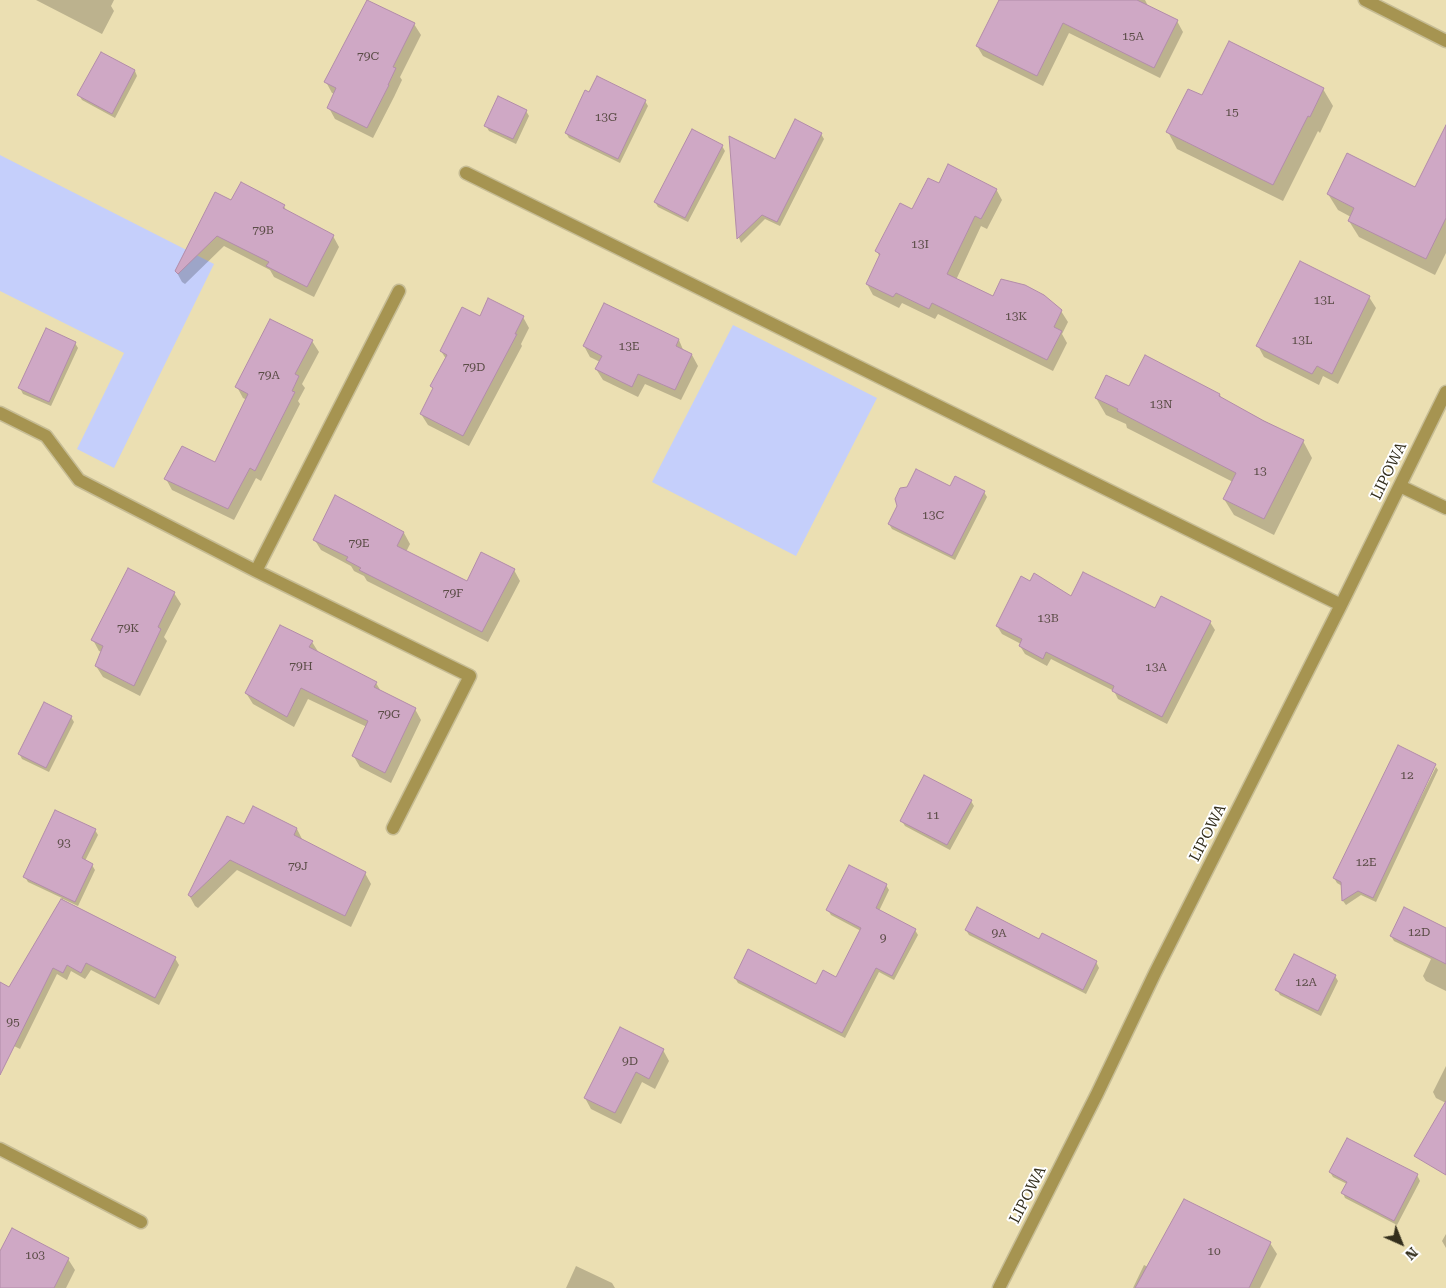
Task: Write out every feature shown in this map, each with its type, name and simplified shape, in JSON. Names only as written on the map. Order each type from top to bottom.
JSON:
[{"type":"street","points":[[1365,0],[1446,41]]},
{"type":"street","points":[[466,173],[1341,605]]},
{"type":"street","points":[[256,571],[399,291]]},
{"type":"street","name":"LIPOWA","points":[[999,1288],[1446,392]]},
{"type":"street","points":[[0,413],[46,436],[79,480],[256,571],[470,676],[393,828]]},
{"type":"street","points":[[1400,486],[1446,508]]},
{"type":"street","points":[[0,1149],[141,1222]]},
{"type":"shaded area","points":[[0,155],[214,264],[114,468],[77,449],[124,353],[0,291]]},
{"type":"shaded area","points":[[733,325],[877,398],[796,556],[652,482]]},
{"type":"building","points":[[367,0],[415,23],[393,67],[396,68],[389,85],[367,128],[327,108],[336,88],[324,82]]},
{"type":"building","points":[[999,0],[1137,0],[1178,20],[1154,68],[1063,23],[1037,76],[976,46]]},
{"type":"building","points":[[1229,41],[1324,88],[1273,185],[1166,132],[1188,89],[1202,95]]},
{"type":"building","points":[[101,52],[135,70],[112,114],[77,95]]},
{"type":"building","points":[[597,76],[646,100],[618,159],[565,133],[585,90],[589,92]]},
{"type":"building","points":[[498,96],[527,110],[513,139],[484,126]]},
{"type":"building","points":[[795,119],[822,133],[777,222],[762,215],[737,239],[729,136],[775,159]]},
{"type":"building","points":[[1446,125],[1446,218],[1426,259],[1348,221],[1354,208],[1327,194],[1347,153],[1415,187]]},
{"type":"building","points":[[692,129],[723,145],[685,218],[654,202]]},
{"type":"building","points":[[948,164],[997,189],[981,219],[975,216],[947,274],[993,296],[1001,279],[1025,285],[1044,295],[1062,310],[1054,327],[1062,331],[1047,360],[932,303],[929,309],[896,293],[893,297],[866,284],[880,254],[875,251],[900,203],[912,209],[928,178],[939,183]]},
{"type":"building","points":[[241,182],[285,205],[283,208],[334,235],[307,287],[266,266],[269,262],[217,236],[178,274],[175,271],[215,192],[231,200]]},
{"type":"building","points":[[1300,261],[1370,296],[1332,374],[1317,366],[1312,374],[1256,346]]},
{"type":"building","points":[[488,298],[524,316],[515,334],[517,334],[463,436],[420,414],[433,388],[430,386],[447,355],[440,351],[462,307],[480,316]]},
{"type":"building","points":[[604,303],[679,339],[676,346],[692,354],[675,390],[638,374],[632,387],[595,369],[602,356],[583,346]]},
{"type":"building","points":[[270,319],[313,340],[295,374],[299,376],[292,391],[295,392],[255,471],[250,468],[228,509],[164,479],[182,446],[215,462],[248,394],[235,387]]},
{"type":"building","points":[[46,328],[76,342],[49,402],[18,388]]},
{"type":"building","points":[[1145,355],[1220,394],[1219,396],[1264,421],[1304,440],[1264,519],[1223,499],[1236,473],[1095,398],[1106,375],[1129,386]]},
{"type":"building","points":[[916,469],[950,486],[955,476],[985,491],[952,556],[888,524],[897,506],[895,499],[900,488],[907,487]]},
{"type":"building","points":[[335,495],[404,532],[397,546],[467,581],[481,552],[515,569],[482,632],[359,570],[361,568],[346,560],[348,557],[313,540]]},
{"type":"building","points":[[128,568],[175,592],[158,627],[161,629],[134,686],[95,666],[103,646],[91,640]]},
{"type":"building","points":[[1083,572],[1155,608],[1161,596],[1211,621],[1162,717],[1112,691],[1114,686],[1046,652],[1043,659],[1019,646],[1022,639],[996,626],[1021,576],[1030,581],[1034,573],[1071,596]]},
{"type":"building","points":[[280,625],[313,641],[309,647],[377,682],[374,687],[416,708],[385,773],[352,756],[368,721],[301,688],[287,717],[245,693]]},
{"type":"building","points":[[44,702],[72,716],[46,768],[18,754]]},
{"type":"building","points":[[1398,745],[1436,764],[1373,898],[1358,891],[1342,901],[1341,882],[1333,878]]},
{"type":"building","points":[[924,775],[972,800],[947,845],[900,821]]},
{"type":"building","points":[[253,806],[297,828],[294,835],[366,872],[345,916],[230,860],[191,897],[188,895],[227,816],[244,824]]},
{"type":"building","points":[[55,810],[96,829],[82,858],[93,864],[75,902],[23,877]]},
{"type":"building","points":[[849,865],[887,884],[876,908],[916,929],[892,976],[876,968],[842,1033],[734,978],[748,949],[816,984],[823,970],[836,977],[861,928],[826,910]]},
{"type":"building","points":[[61,899],[176,957],[155,998],[86,963],[81,973],[67,965],[63,973],[53,968],[0,1075],[0,982],[9,987]]},
{"type":"building","points":[[977,907],[1039,939],[1042,933],[1097,961],[1083,990],[965,930]]},
{"type":"building","points":[[1404,907],[1446,928],[1446,964],[1390,936]]},
{"type":"building","points":[[1294,954],[1336,975],[1318,1011],[1275,990]]},
{"type":"building","points":[[620,1027],[664,1049],[649,1079],[636,1072],[615,1113],[584,1098]]},
{"type":"building","points":[[1446,1101],[1446,1175],[1414,1156]]},
{"type":"building","points":[[1347,1138],[1418,1174],[1394,1221],[1341,1193],[1347,1182],[1329,1172]]},
{"type":"building","points":[[1184,1199],[1271,1242],[1249,1288],[1135,1288]]},
{"type":"building","points":[[12,1228],[69,1258],[54,1288],[0,1288],[0,1251]]}]
